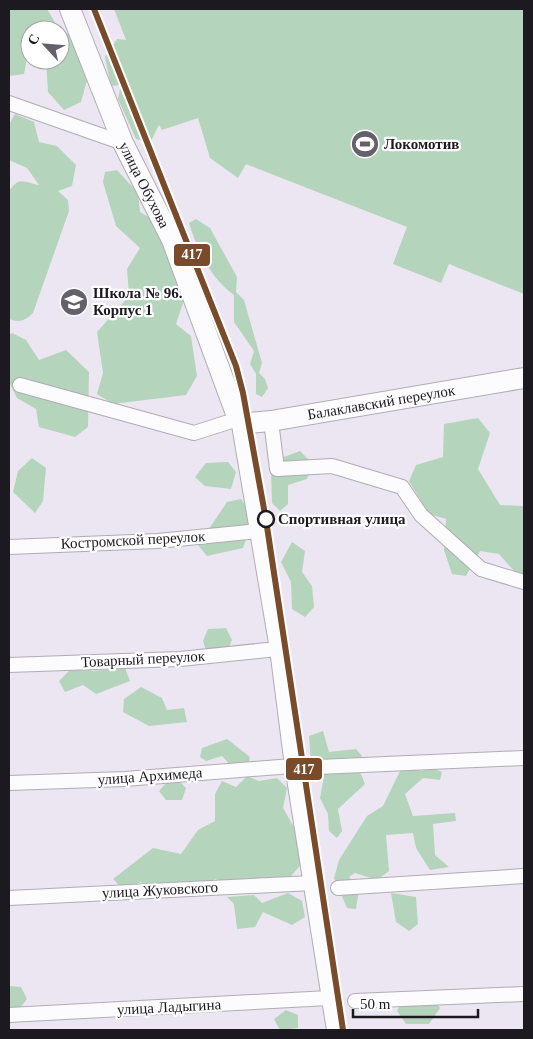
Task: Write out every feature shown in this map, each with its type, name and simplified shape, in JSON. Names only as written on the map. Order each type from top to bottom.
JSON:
[{"type":"street","name":"улица Обухова","points":[[70,9],[123,143],[172,240],[238,419]]},
{"type":"street","points":[[9,103],[123,143]]},
{"type":"street","name":"Балаклавский переулок","points":[[238,419],[249,423],[271,421],[524,378]]},
{"type":"street","points":[[20,385],[194,433],[238,419],[277,649],[292,766],[334,1030]]},
{"type":"street","points":[[271,421],[277,469],[332,466],[402,487],[421,515],[481,569],[524,582]]},
{"type":"street","name":"Костромской переулок","points":[[9,547],[158,541],[258,531]]},
{"type":"street","name":"Товарный переулок","points":[[9,665],[180,659],[277,649]]},
{"type":"street","points":[[318,766],[524,758]]},
{"type":"street","name":"улица Архимеда","points":[[9,783],[125,779],[292,766]]},
{"type":"street","points":[[338,888],[524,876]]},
{"type":"street","name":"улица Жуковского","points":[[9,898],[312,883]]},
{"type":"street","points":[[355,1001],[524,994]]},
{"type":"street","name":"улица Ладыгина","points":[[9,1015],[329,998]]},
{"type":"green space","points":[[9,9],[47,9],[54,20],[20,20],[20,70],[25,70],[24,74],[9,76]]},
{"type":"green space","name":"Локомотив","points":[[114,9],[524,9],[524,294],[449,264],[441,283],[393,264],[407,227],[246,164],[238,178],[210,158],[198,118],[162,130],[159,125],[150,143],[136,139],[118,99],[121,85],[111,86],[105,57],[117,39],[126,40]]},
{"type":"green space","points":[[70,35],[80,40],[90,69],[81,102],[64,110],[48,92],[47,70],[70,70]]},
{"type":"green space","points":[[15,114],[34,122],[39,142],[57,146],[76,165],[72,186],[58,191],[68,200],[69,211],[33,313],[19,321],[9,319],[9,191],[16,183],[22,181],[39,185],[27,168],[9,160],[9,124]]},
{"type":"green space","points":[[117,170],[138,193],[140,212],[157,222],[184,300],[176,324],[191,336],[197,376],[186,395],[113,404],[97,394],[103,373],[97,332],[129,296],[127,269],[140,248],[116,226],[103,182],[105,172]]},
{"type":"green space","points":[[196,219],[210,228],[237,277],[236,292],[244,300],[262,363],[259,373],[265,379],[268,388],[262,397],[256,394],[256,374],[250,364],[254,351],[234,322],[234,295],[218,281],[196,243],[189,223]]},
{"type":"green space","points":[[12,333],[26,340],[39,360],[66,350],[89,372],[88,427],[75,437],[39,427],[36,409],[17,398],[9,382],[9,335]]},
{"type":"green space","points":[[478,418],[490,433],[478,469],[500,505],[524,506],[524,575],[515,572],[499,554],[480,551],[466,576],[452,574],[444,550],[446,519],[429,514],[409,481],[416,465],[443,457],[444,424]]},
{"type":"green space","points":[[300,451],[313,464],[307,479],[288,485],[288,504],[280,511],[272,503],[271,469],[281,458]]},
{"type":"green space","points":[[32,458],[46,468],[43,501],[35,513],[13,492],[18,471]]},
{"type":"green space","points":[[228,462],[236,472],[231,489],[205,486],[195,477],[206,463]]},
{"type":"green space","points":[[241,499],[254,517],[243,548],[207,556],[198,545],[227,502]]},
{"type":"green space","points":[[292,542],[305,551],[302,572],[312,586],[314,607],[305,617],[292,609],[291,582],[281,562]]},
{"type":"green space","points":[[226,628],[232,640],[225,657],[208,657],[203,641],[208,629]]},
{"type":"green space","points":[[77,663],[92,671],[125,668],[130,681],[96,694],[83,685],[65,692],[59,681]]},
{"type":"green space","points":[[141,687],[162,698],[167,710],[184,708],[187,722],[149,726],[123,712],[124,699]]},
{"type":"green space","points":[[323,731],[329,752],[356,749],[362,756],[358,767],[365,784],[338,809],[342,831],[337,838],[329,831],[328,814],[320,798],[324,776],[311,763],[309,736]]},
{"type":"green space","points":[[227,739],[250,757],[248,766],[233,768],[222,756],[206,761],[200,757],[202,748]]},
{"type":"green space","points":[[402,767],[422,771],[431,767],[442,772],[440,780],[423,778],[405,794],[413,816],[455,813],[456,821],[433,824],[435,855],[449,867],[430,870],[416,848],[413,833],[386,835],[389,871],[377,880],[355,873],[349,877],[359,889],[356,909],[347,908],[334,878],[339,860],[367,816],[383,806]]},
{"type":"green space","points":[[247,776],[259,781],[277,778],[287,788],[283,808],[295,829],[304,861],[286,882],[264,877],[256,885],[235,885],[215,879],[207,886],[149,889],[141,882],[124,890],[113,879],[153,848],[181,854],[198,830],[215,821],[215,794],[222,781],[236,787]]},
{"type":"green space","points":[[179,781],[186,788],[182,800],[166,800],[159,791],[166,783]]},
{"type":"green space","points":[[288,893],[302,901],[305,917],[292,925],[263,912],[255,927],[237,929],[234,904],[227,897],[254,895],[262,903]]},
{"type":"green space","points":[[391,893],[416,897],[418,924],[409,931],[396,922]]},
{"type":"green space","points":[[9,986],[21,987],[27,999],[19,1009],[9,1009]]},
{"type":"green space","points":[[434,999],[440,1008],[429,1024],[406,1024],[397,1011],[402,1001]]},
{"type":"green space","points":[[286,1010],[298,1015],[298,1028],[280,1030],[274,1019]]},
{"type":"transit line","name":"417","points":[[94,9],[236,366],[243,393],[266,520],[343,1030]]},
{"type":"place","name":"Локомотив","points":[[365,144]]},
{"type":"place","name":"Школа № 96. Корпус 1","points":[[74,302]]},
{"type":"place","name":"Спортивная улица","points":[[266,519]]}]
